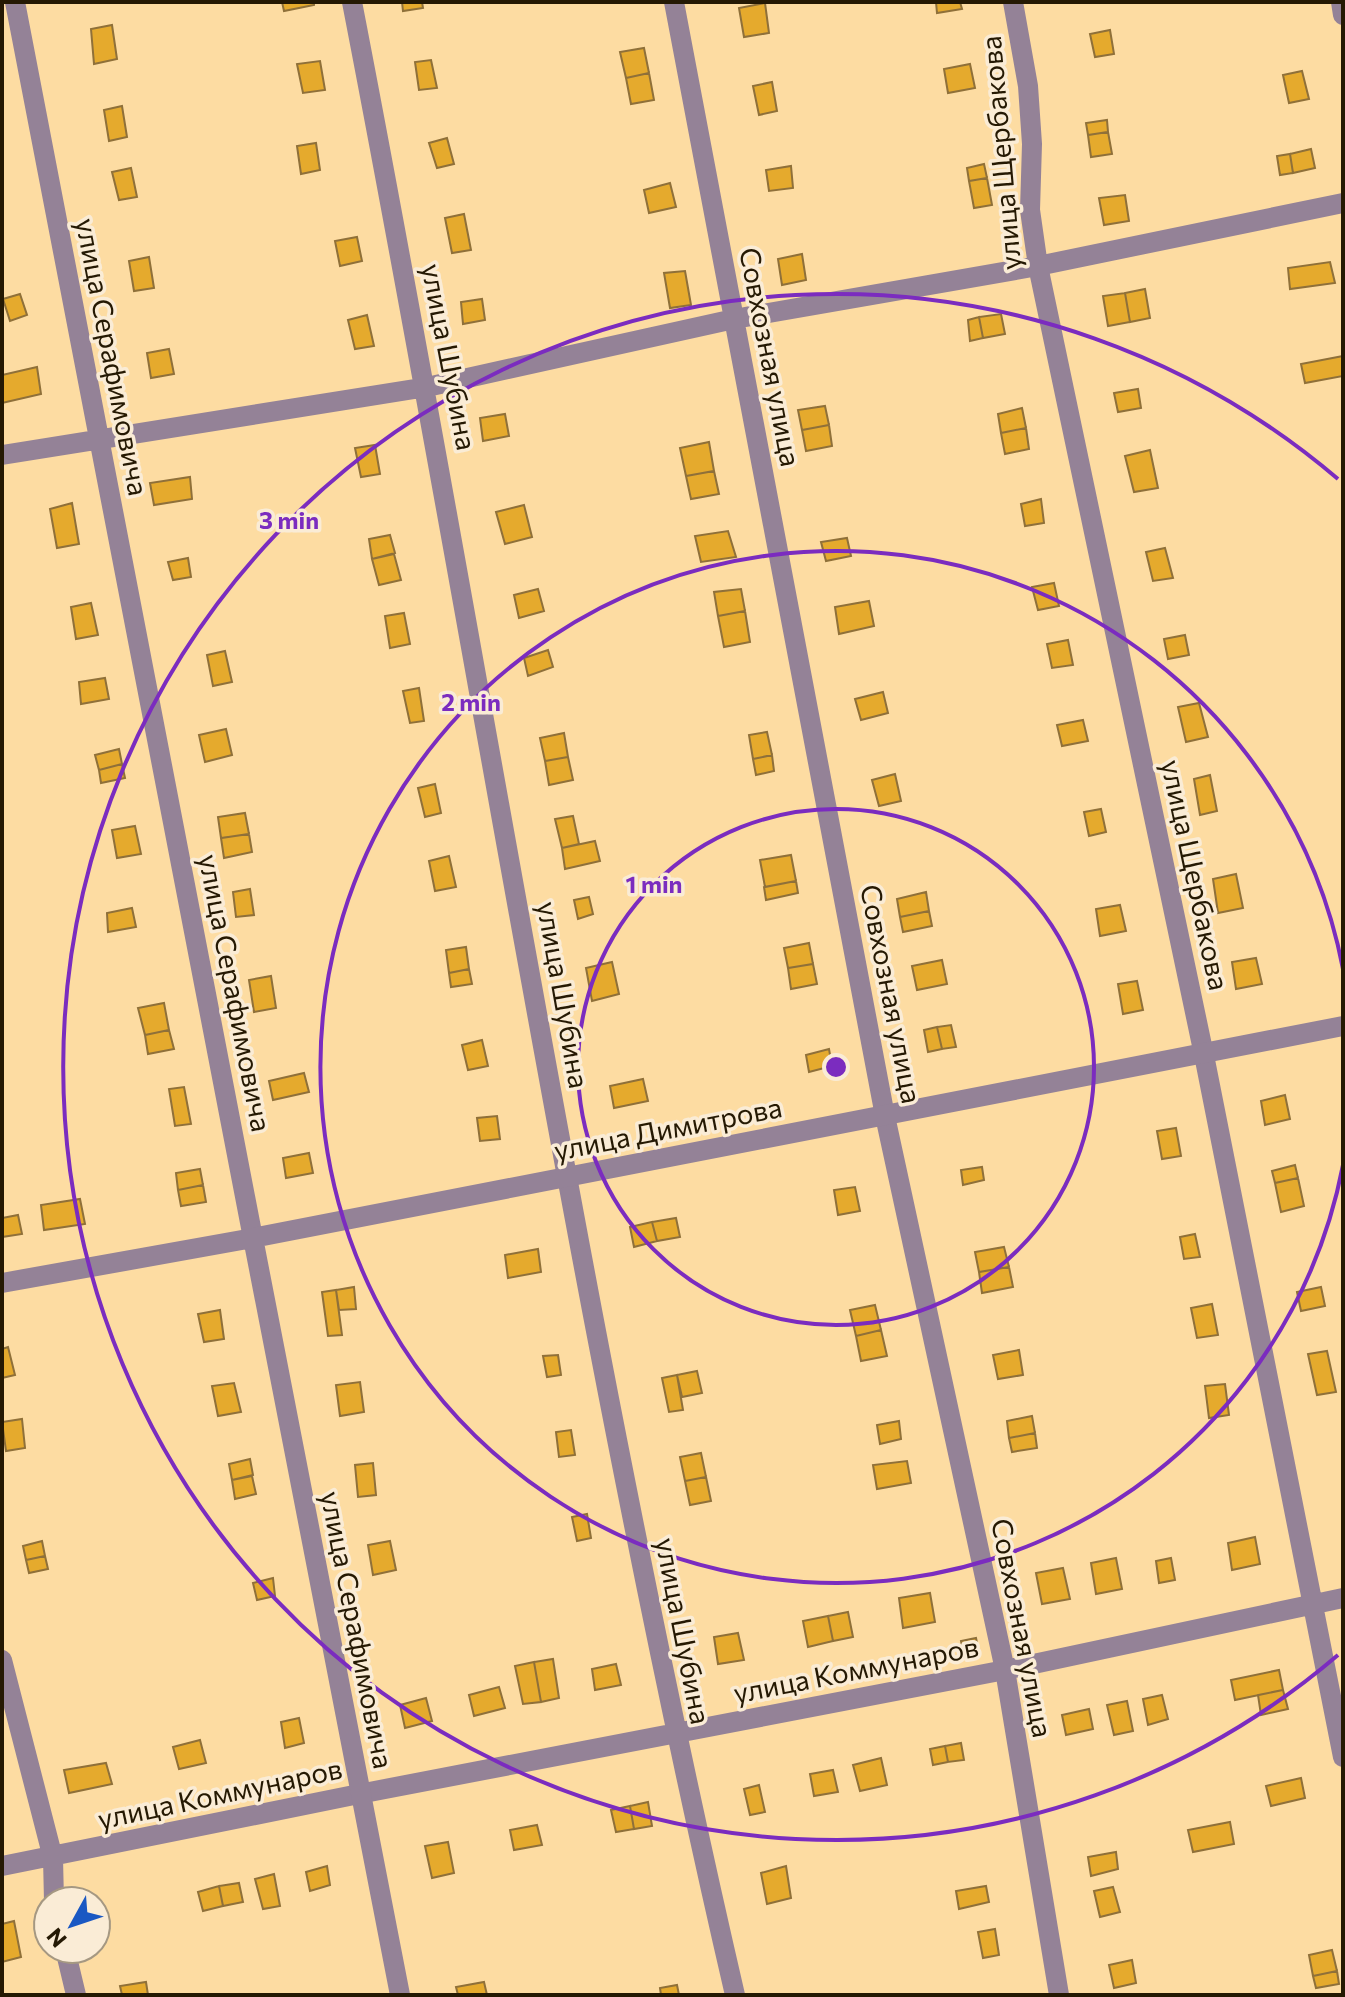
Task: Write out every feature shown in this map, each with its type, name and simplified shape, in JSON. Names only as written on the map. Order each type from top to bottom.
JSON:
[{"type":"street","name":"улица Серафимовича","points":[[15,2],[400,1995]]},
{"type":"street","name":"улица Шубина","points":[[352,2],[427,387],[567,1177],[674,1732],[735,1995]]},
{"type":"street","name":"Совхозная улица","points":[[674,2],[885,1116],[1005,1670],[1059,1995]]},
{"type":"street","name":"улица Щербакова","points":[[1013,2],[1028,86],[1032,144],[1030,210],[1038,266],[1204,1055],[1315,1603],[1343,1757]]},
{"type":"street","points":[[1341,2],[1343,15]]},
{"type":"street","points":[[2,455],[427,387],[734,319],[1038,266],[1343,203]]},
{"type":"street","name":"улица Димитрова","points":[[2,1283],[253,1238],[1343,1026]]},
{"type":"street","name":"улица Коммунаров","points":[[2,1866],[674,1732],[1005,1670],[1343,1598]]},
{"type":"street","points":[[2,1660],[53,1858],[54,1885]]},
{"type":"street","points":[[69,1965],[76,1995]]},
{"type":"building","points":[[282,2],[314,2],[314,5],[284,11]]},
{"type":"building","points":[[402,2],[422,2],[423,8],[403,11]]},
{"type":"building","points":[[936,2],[960,2],[962,9],[937,13]]},
{"type":"building","points":[[765,3],[769,33],[744,37],[739,8]]},
{"type":"building","points":[[112,25],[117,59],[94,64],[91,29]]},
{"type":"building","points":[[1110,30],[1114,54],[1095,57],[1090,34]]},
{"type":"building","points":[[644,48],[649,73],[626,78],[620,52]]},
{"type":"building","points":[[431,60],[437,88],[419,90],[415,62]]},
{"type":"building","points":[[320,61],[325,90],[303,93],[297,64]]},
{"type":"building","points":[[970,64],[975,88],[948,93],[944,69]]},
{"type":"building","points":[[1302,71],[1309,99],[1289,103],[1283,75]]},
{"type":"building","points":[[649,73],[654,100],[631,104],[626,78]]},
{"type":"building","points":[[772,82],[777,111],[759,115],[753,86]]},
{"type":"building","points":[[122,106],[127,137],[109,141],[104,110]]},
{"type":"building","points":[[1107,120],[1108,132],[1088,135],[1086,123]]},
{"type":"building","points":[[1108,132],[1112,154],[1091,157],[1088,135]]},
{"type":"building","points":[[447,138],[454,164],[437,168],[429,143]]},
{"type":"building","points":[[316,143],[320,170],[301,174],[297,146]]},
{"type":"building","points":[[1311,149],[1315,168],[1293,173],[1290,154]]},
{"type":"building","points":[[1290,154],[1293,173],[1280,175],[1277,156]]},
{"type":"building","points":[[984,164],[987,178],[969,181],[967,168]]},
{"type":"building","points":[[791,166],[793,188],[769,191],[766,170]]},
{"type":"building","points":[[131,168],[137,197],[119,200],[112,172]]},
{"type":"building","points":[[987,178],[992,205],[974,208],[969,181]]},
{"type":"building","points":[[670,183],[676,207],[649,213],[644,190]]},
{"type":"building","points":[[1125,195],[1129,221],[1104,225],[1099,198]]},
{"type":"building","points":[[464,214],[471,250],[452,253],[445,218]]},
{"type":"building","points":[[357,237],[362,261],[340,266],[335,241]]},
{"type":"building","points":[[802,254],[806,280],[782,285],[778,259]]},
{"type":"building","points":[[149,257],[154,288],[134,291],[129,261]]},
{"type":"building","points":[[1330,262],[1335,283],[1290,289],[1288,268]]},
{"type":"building","points":[[685,271],[691,305],[670,308],[664,273]]},
{"type":"building","points":[[1145,289],[1150,318],[1130,322],[1125,293]]},
{"type":"building","points":[[1125,293],[1130,322],[1108,326],[1103,296]]},
{"type":"building","points":[[20,294],[27,315],[10,321],[3,299]]},
{"type":"building","points":[[482,299],[485,320],[463,324],[461,302]]},
{"type":"building","points":[[1001,314],[1005,334],[983,338],[979,317]]},
{"type":"building","points":[[367,315],[374,346],[355,349],[348,320]]},
{"type":"building","points":[[979,317],[983,338],[970,341],[968,320]]},
{"type":"building","points":[[169,349],[174,374],[151,378],[147,353]]},
{"type":"building","points":[[1343,356],[1343,376],[1305,383],[1301,364]]},
{"type":"building","points":[[37,367],[41,394],[2,403],[2,375]]},
{"type":"building","points":[[1138,389],[1141,408],[1118,412],[1114,393]]},
{"type":"building","points":[[825,406],[829,425],[802,430],[798,410]]},
{"type":"building","points":[[1022,408],[1026,428],[1001,433],[998,414]]},
{"type":"building","points":[[505,414],[509,436],[483,441],[480,418]]},
{"type":"building","points":[[829,425],[832,446],[806,451],[802,430]]},
{"type":"building","points":[[1026,428],[1029,449],[1005,454],[1001,433]]},
{"type":"building","points":[[709,442],[714,471],[686,476],[680,448]]},
{"type":"building","points":[[375,445],[380,474],[361,477],[355,448]]},
{"type":"building","points":[[1150,450],[1158,488],[1134,492],[1125,456]]},
{"type":"building","points":[[714,471],[719,494],[691,499],[686,476]]},
{"type":"building","points":[[190,477],[192,499],[154,505],[150,483]]},
{"type":"building","points":[[1041,499],[1044,523],[1025,526],[1021,504]]},
{"type":"building","points":[[72,503],[79,544],[57,548],[50,509]]},
{"type":"building","points":[[524,505],[532,537],[505,544],[496,512]]},
{"type":"building","points":[[728,531],[736,557],[701,562],[695,536]]},
{"type":"building","points":[[390,535],[395,553],[372,559],[369,539]]},
{"type":"building","points":[[847,538],[851,556],[826,561],[821,542]]},
{"type":"building","points":[[1165,548],[1173,578],[1153,581],[1146,552]]},
{"type":"building","points":[[394,554],[401,580],[379,585],[372,559]]},
{"type":"building","points":[[188,558],[191,577],[173,580],[168,562]]},
{"type":"building","points":[[1054,583],[1059,606],[1038,610],[1032,587]]},
{"type":"building","points":[[538,589],[544,611],[519,618],[514,595]]},
{"type":"building","points":[[741,589],[745,611],[718,616],[714,592]]},
{"type":"building","points":[[869,601],[874,626],[839,634],[835,607]]},
{"type":"building","points":[[91,603],[98,635],[76,639],[71,607]]},
{"type":"building","points":[[745,611],[750,642],[724,647],[718,616]]},
{"type":"building","points":[[404,613],[410,644],[390,648],[385,616]]},
{"type":"building","points":[[1185,635],[1189,655],[1168,659],[1164,639]]},
{"type":"building","points":[[1068,640],[1073,665],[1052,668],[1047,644]]},
{"type":"building","points":[[548,650],[553,667],[528,676],[524,658]]},
{"type":"building","points":[[225,651],[232,682],[213,686],[207,655]]},
{"type":"building","points":[[105,678],[109,699],[81,704],[79,682]]},
{"type":"building","points":[[419,688],[424,721],[410,723],[403,691]]},
{"type":"building","points":[[883,692],[888,713],[861,720],[855,699]]},
{"type":"building","points":[[1199,703],[1208,737],[1186,742],[1178,707]]},
{"type":"building","points":[[1083,720],[1088,741],[1062,746],[1057,725]]},
{"type":"building","points":[[226,729],[232,755],[205,762],[199,735]]},
{"type":"building","points":[[767,732],[772,755],[753,759],[749,735]]},
{"type":"building","points":[[564,733],[568,757],[545,761],[540,738]]},
{"type":"building","points":[[119,749],[122,764],[99,770],[95,755]]},
{"type":"building","points":[[772,755],[774,771],[756,775],[753,759]]},
{"type":"building","points":[[568,757],[573,780],[549,785],[545,761]]},
{"type":"building","points":[[122,764],[125,778],[101,783],[99,770]]},
{"type":"building","points":[[895,774],[901,801],[879,806],[872,780]]},
{"type":"building","points":[[1210,775],[1217,811],[1200,815],[1194,779]]},
{"type":"building","points":[[435,784],[441,813],[425,817],[418,788]]},
{"type":"building","points":[[1101,809],[1106,832],[1089,836],[1084,812]]},
{"type":"building","points":[[245,813],[249,834],[221,838],[218,817]]},
{"type":"building","points":[[573,816],[579,844],[562,848],[555,819]]},
{"type":"building","points":[[135,826],[141,854],[117,858],[112,830]]},
{"type":"building","points":[[249,834],[252,852],[224,858],[221,838]]},
{"type":"building","points":[[595,841],[600,861],[565,869],[562,848]]},
{"type":"building","points":[[791,855],[796,881],[765,887],[760,860]]},
{"type":"building","points":[[449,856],[456,887],[435,891],[429,861]]},
{"type":"building","points":[[1236,874],[1243,908],[1218,913],[1213,879]]},
{"type":"building","points":[[796,881],[798,893],[766,900],[764,887]]},
{"type":"building","points":[[250,889],[254,915],[236,917],[233,892]]},
{"type":"building","points":[[926,892],[929,911],[900,917],[897,899]]},
{"type":"building","points":[[589,897],[593,914],[578,919],[574,900]]},
{"type":"building","points":[[1120,905],[1126,931],[1100,936],[1096,909]]},
{"type":"building","points":[[132,908],[136,927],[108,932],[107,913]]},
{"type":"building","points":[[929,911],[932,926],[903,932],[900,917]]},
{"type":"building","points":[[809,943],[813,964],[788,968],[784,948]]},
{"type":"building","points":[[466,947],[469,969],[449,973],[446,950]]},
{"type":"building","points":[[1256,958],[1262,984],[1236,989],[1232,962]]},
{"type":"building","points":[[942,960],[947,984],[917,990],[912,966]]},
{"type":"building","points":[[612,962],[619,994],[592,1001],[586,968]]},
{"type":"building","points":[[813,964],[817,984],[791,989],[788,968]]},
{"type":"building","points":[[469,969],[472,984],[451,987],[449,973]]},
{"type":"building","points":[[271,976],[276,1008],[254,1012],[249,980]]},
{"type":"building","points":[[1137,981],[1143,1010],[1123,1014],[1118,984]]},
{"type":"building","points":[[164,1003],[169,1030],[145,1035],[138,1008]]},
{"type":"building","points":[[951,1025],[956,1047],[942,1049],[937,1027]]},
{"type":"building","points":[[937,1027],[942,1049],[928,1052],[924,1030]]},
{"type":"building","points":[[169,1030],[174,1049],[148,1054],[145,1035]]},
{"type":"building","points":[[482,1040],[488,1066],[468,1070],[462,1045]]},
{"type":"building","points":[[829,1049],[832,1066],[809,1072],[806,1055]]},
{"type":"building","points":[[304,1073],[309,1092],[273,1100],[269,1081]]},
{"type":"building","points":[[643,1079],[648,1101],[614,1108],[610,1086]]},
{"type":"building","points":[[184,1087],[191,1124],[175,1126],[169,1089]]},
{"type":"building","points":[[1285,1095],[1290,1119],[1265,1125],[1261,1101]]},
{"type":"building","points":[[497,1116],[500,1139],[480,1141],[477,1118]]},
{"type":"building","points":[[1176,1128],[1181,1156],[1162,1159],[1157,1131]]},
{"type":"building","points":[[309,1153],[313,1173],[286,1178],[283,1158]]},
{"type":"building","points":[[1295,1165],[1298,1178],[1275,1183],[1272,1171]]},
{"type":"building","points":[[982,1167],[984,1180],[963,1185],[961,1170]]},
{"type":"building","points":[[200,1169],[203,1185],[178,1190],[176,1173]]},
{"type":"building","points":[[1298,1178],[1304,1206],[1281,1212],[1275,1183]]},
{"type":"building","points":[[203,1185],[206,1202],[181,1206],[178,1190]]},
{"type":"building","points":[[855,1187],[860,1211],[838,1215],[834,1190]]},
{"type":"building","points":[[80,1199],[85,1224],[44,1230],[41,1205]]},
{"type":"building","points":[[18,1215],[22,1234],[2,1237],[2,1218]]},
{"type":"building","points":[[676,1218],[680,1237],[657,1241],[652,1222]]},
{"type":"building","points":[[652,1222],[657,1241],[634,1247],[630,1227]]},
{"type":"building","points":[[1195,1234],[1200,1257],[1184,1259],[1180,1237]]},
{"type":"building","points":[[1004,1247],[1009,1267],[979,1272],[975,1252]]},
{"type":"building","points":[[538,1249],[541,1272],[508,1278],[505,1255]]},
{"type":"building","points":[[1009,1267],[1013,1287],[982,1293],[979,1272]]},
{"type":"building","points":[[354,1287],[356,1309],[339,1310],[336,1290]]},
{"type":"building","points":[[1321,1287],[1325,1306],[1301,1311],[1297,1292]]},
{"type":"building","points":[[336,1290],[342,1335],[328,1336],[322,1292]]},
{"type":"building","points":[[1212,1304],[1218,1335],[1197,1338],[1191,1308]]},
{"type":"building","points":[[875,1305],[881,1330],[856,1336],[850,1310]]},
{"type":"building","points":[[220,1310],[224,1339],[204,1342],[198,1314]]},
{"type":"building","points":[[881,1330],[887,1356],[861,1361],[856,1336]]},
{"type":"building","points":[[8,1347],[15,1375],[2,1378],[2,1349]]},
{"type":"building","points":[[1019,1350],[1023,1375],[998,1379],[993,1355]]},
{"type":"building","points":[[1327,1351],[1336,1392],[1317,1395],[1308,1354]]},
{"type":"building","points":[[558,1355],[561,1375],[547,1377],[543,1356]]},
{"type":"building","points":[[697,1371],[702,1393],[682,1397],[677,1375]]},
{"type":"building","points":[[677,1375],[683,1410],[669,1412],[662,1378]]},
{"type":"building","points":[[360,1382],[364,1412],[340,1416],[336,1385]]},
{"type":"building","points":[[234,1383],[241,1412],[218,1416],[212,1386]]},
{"type":"building","points":[[1225,1384],[1229,1415],[1209,1418],[1205,1386]]},
{"type":"building","points":[[1032,1416],[1035,1433],[1009,1438],[1007,1421]]},
{"type":"building","points":[[22,1419],[25,1448],[6,1451],[2,1422]]},
{"type":"building","points":[[899,1421],[901,1439],[880,1444],[877,1425]]},
{"type":"building","points":[[571,1430],[575,1455],[559,1457],[556,1432]]},
{"type":"building","points":[[1035,1433],[1037,1448],[1012,1452],[1009,1438]]},
{"type":"building","points":[[701,1453],[706,1477],[685,1481],[680,1457]]},
{"type":"building","points":[[250,1459],[253,1475],[232,1480],[229,1464]]},
{"type":"building","points":[[907,1461],[911,1483],[877,1489],[873,1465]]},
{"type":"building","points":[[373,1463],[376,1495],[358,1497],[355,1465]]},
{"type":"building","points":[[252,1476],[256,1494],[235,1499],[232,1480]]},
{"type":"building","points":[[706,1477],[711,1501],[690,1505],[685,1481]]},
{"type":"building","points":[[587,1514],[591,1538],[577,1541],[572,1517]]},
{"type":"building","points":[[1255,1537],[1260,1564],[1232,1570],[1228,1543]]},
{"type":"building","points":[[42,1541],[45,1556],[26,1560],[23,1546]]},
{"type":"building","points":[[390,1541],[396,1570],[373,1575],[368,1545]]},
{"type":"building","points":[[45,1556],[48,1569],[29,1573],[26,1560]]},
{"type":"building","points":[[1116,1558],[1122,1589],[1096,1594],[1091,1563]]},
{"type":"building","points":[[1171,1558],[1175,1580],[1159,1583],[1156,1561]]},
{"type":"building","points":[[1063,1568],[1070,1599],[1042,1604],[1036,1573]]},
{"type":"building","points":[[273,1578],[275,1596],[257,1600],[253,1583]]},
{"type":"building","points":[[930,1593],[935,1622],[903,1628],[899,1598]]},
{"type":"building","points":[[848,1612],[853,1637],[833,1641],[828,1616]]},
{"type":"building","points":[[828,1616],[833,1641],[808,1647],[803,1621]]},
{"type":"building","points":[[738,1633],[744,1660],[718,1664],[714,1637]]},
{"type":"building","points":[[976,1638],[979,1653],[964,1656],[961,1641]]},
{"type":"building","points":[[553,1659],[559,1698],[541,1702],[534,1662]]},
{"type":"building","points":[[534,1662],[541,1702],[523,1704],[515,1666]]},
{"type":"building","points":[[616,1664],[621,1685],[595,1690],[592,1669]]},
{"type":"building","points":[[1279,1670],[1283,1690],[1235,1700],[1231,1680]]},
{"type":"building","points":[[499,1687],[505,1708],[474,1716],[469,1695]]},
{"type":"building","points":[[1283,1690],[1288,1709],[1261,1715],[1258,1695]]},
{"type":"building","points":[[1162,1695],[1168,1719],[1148,1725],[1143,1699]]},
{"type":"building","points":[[426,1698],[432,1721],[405,1728],[400,1705]]},
{"type":"building","points":[[1127,1701],[1133,1731],[1114,1735],[1107,1705]]},
{"type":"building","points":[[1089,1709],[1093,1729],[1066,1735],[1062,1715]]},
{"type":"building","points":[[299,1718],[304,1743],[285,1748],[281,1722]]},
{"type":"building","points":[[200,1740],[206,1763],[179,1769],[173,1747]]},
{"type":"building","points":[[961,1743],[964,1760],[948,1762],[945,1746]]},
{"type":"building","points":[[945,1746],[948,1762],[933,1765],[930,1749]]},
{"type":"building","points":[[881,1758],[887,1785],[860,1791],[853,1765]]},
{"type":"building","points":[[106,1763],[112,1784],[69,1793],[64,1770]]},
{"type":"building","points":[[833,1770],[838,1792],[814,1796],[810,1774]]},
{"type":"building","points":[[1301,1778],[1305,1798],[1271,1806],[1266,1786]]},
{"type":"building","points":[[759,1785],[765,1812],[750,1815],[744,1789]]},
{"type":"building","points":[[648,1802],[652,1826],[634,1829],[630,1806]]},
{"type":"building","points":[[630,1806],[634,1829],[616,1832],[611,1810]]},
{"type":"building","points":[[1230,1822],[1234,1844],[1193,1852],[1188,1830]]},
{"type":"building","points":[[537,1825],[542,1845],[514,1850],[510,1830]]},
{"type":"building","points":[[448,1842],[454,1873],[432,1878],[425,1846]]},
{"type":"building","points":[[1116,1852],[1118,1869],[1091,1876],[1088,1857]]},
{"type":"building","points":[[327,1866],[330,1885],[310,1891],[306,1872]]},
{"type":"building","points":[[786,1866],[791,1898],[767,1904],[761,1873]]},
{"type":"building","points":[[274,1874],[280,1906],[263,1909],[255,1879]]},
{"type":"building","points":[[239,1883],[243,1902],[223,1906],[219,1886]]},
{"type":"building","points":[[219,1886],[223,1906],[203,1911],[198,1892]]},
{"type":"building","points":[[986,1886],[989,1902],[959,1909],[956,1891]]},
{"type":"building","points":[[1113,1887],[1120,1912],[1100,1917],[1094,1891]]},
{"type":"building","points":[[14,1921],[21,1957],[2,1962],[2,1924]]},
{"type":"building","points":[[995,1929],[999,1955],[983,1958],[978,1932]]},
{"type":"building","points":[[1332,1950],[1337,1971],[1313,1976],[1309,1955]]},
{"type":"building","points":[[1132,1960],[1136,1983],[1114,1988],[1109,1965]]},
{"type":"building","points":[[1337,1971],[1339,1984],[1316,1988],[1313,1976]]},
{"type":"building","points":[[146,1982],[148,1995],[122,1995],[120,1986]]},
{"type":"building","points":[[484,1982],[487,1995],[458,1995],[456,1987]]},
{"type":"building","points":[[677,1985],[679,1995],[661,1995],[660,1988]]}]
